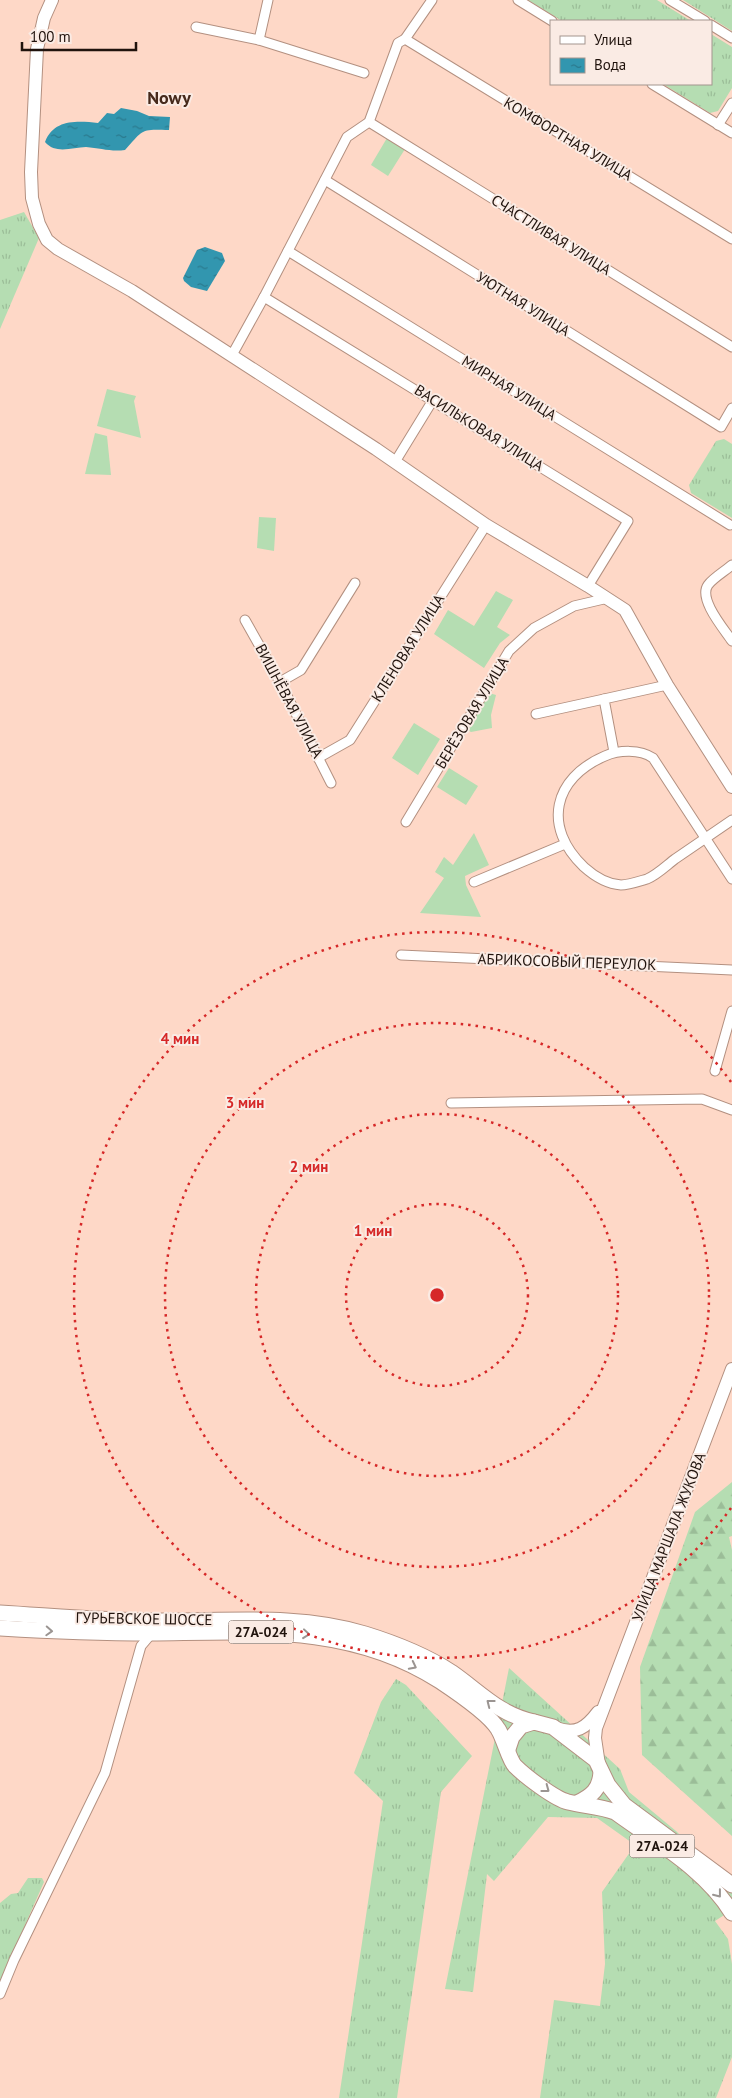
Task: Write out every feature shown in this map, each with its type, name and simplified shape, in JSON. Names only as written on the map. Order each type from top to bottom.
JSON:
[{"type":"main road","name":"ГУРЬЕВСКОЕ ШОССЕ","points":[[0,1613],[144,1621],[293,1622],[346,1628],[382,1639],[415,1653],[450,1672],[497,1708],[521,1719],[534,1722]]},
{"type":"main road","name":"ГУРЬЕВСКОЕ ШОССЕ","points":[[0,1628],[73,1632],[294,1633],[339,1640],[368,1648],[405,1662],[440,1681],[490,1720],[500,1732],[508,1749]]},
{"type":"main road","name":"27А-024","points":[[534,1722],[553,1727],[588,1752],[615,1795],[624,1805],[732,1886]]},
{"type":"main road","points":[[508,1749],[512,1737],[521,1726],[534,1722]]},
{"type":"main road","name":"27А-024","points":[[508,1749],[513,1764],[552,1794],[565,1802],[602,1807],[615,1812],[692,1868],[713,1888],[732,1913]]},
{"type":"main road","points":[[577,1803],[594,1793],[599,1786],[600,1769]]},
{"type":"street","points":[[51,0],[40,30],[37,49],[31,172],[32,198],[39,224],[47,240],[58,250],[132,291],[232,355],[486,524],[625,610],[667,685],[732,787]]},
{"type":"street","points":[[259,40],[268,0]]},
{"type":"street","points":[[232,355],[347,138],[369,122],[398,43],[405,39],[432,0]]},
{"type":"street","points":[[518,0],[550,20]]},
{"type":"street","points":[[670,0],[703,20]]},
{"type":"street","points":[[712,26],[732,38]]},
{"type":"street","points":[[196,27],[259,40],[364,73]]},
{"type":"street","name":"КОМФОРТНАЯ УЛИЦА","points":[[405,39],[732,239]]},
{"type":"street","points":[[654,85],[732,133]]},
{"type":"street","points":[[718,125],[732,103]]},
{"type":"street","name":"СЧАСТЛИВАЯ УЛИЦА","points":[[369,122],[732,347]]},
{"type":"street","name":"УЮТНАЯ УЛИЦА","points":[[325,180],[721,427],[732,408]]},
{"type":"street","name":"МИРНАЯ УЛИЦА","points":[[288,251],[730,525]]},
{"type":"street","name":"ВАСИЛЬКОВАЯ УЛИЦА","points":[[264,296],[628,520],[588,586]]},
{"type":"street","points":[[395,462],[433,400]]},
{"type":"street","name":"КЛЕНОВАЯ УЛИЦА","points":[[318,758],[350,740],[486,524]]},
{"type":"street","points":[[731,637],[707,602],[705,593],[708,585],[732,564]]},
{"type":"street","points":[[280,682],[301,670],[355,582]]},
{"type":"street","name":"БЕРЁЗОВАЯ УЛИЦА","points":[[406,822],[509,651],[534,628],[574,606],[608,598]]},
{"type":"street","name":"ВИШНЁВАЯ УЛИЦА","points":[[245,620],[280,682],[332,783]]},
{"type":"street","points":[[536,714],[667,685]]},
{"type":"street","points":[[604,699],[614,752]]},
{"type":"street","points":[[732,820],[705,838],[649,878],[621,885],[595,878],[579,862],[565,844],[557,816],[561,793],[572,777],[591,762],[614,752],[645,753],[653,758],[705,838],[732,879]]},
{"type":"street","points":[[474,882],[565,844]]},
{"type":"street","name":"АБРИКОСОВЫЙ ПЕРЕУЛОК","points":[[402,955],[732,970]]},
{"type":"street","points":[[715,1071],[732,1011]]},
{"type":"street","points":[[451,1103],[702,1099],[732,1110]]},
{"type":"street","name":"УЛИЦА МАРШАЛА ЖУКОВА","points":[[600,1769],[595,1738],[596,1728],[732,1369]]},
{"type":"street","points":[[73,1632],[85,1636],[132,1638],[141,1646]]},
{"type":"street","points":[[0,1994],[14,1960],[104,1773],[141,1646],[152,1633]]},
{"type":"street","name":"УЛИЦА МАРШАЛА ЖУКОВА","points":[[553,1727],[564,1731],[580,1730],[591,1722],[604,1704]]},
{"type":"green space","points":[[528,0],[657,0],[689,20],[560,20]]},
{"type":"green space","points":[[683,0],[732,0],[732,31]]},
{"type":"green space","points":[[712,35],[732,47],[732,88],[718,111],[710,113],[665,85],[712,85]]},
{"type":"green space","points":[[387,138],[405,149],[388,176],[371,165]]},
{"type":"green space","points":[[24,212],[39,238],[0,329],[0,220]]},
{"type":"green space","points":[[107,389],[136,396],[134,401],[141,438],[97,426]]},
{"type":"green space","points":[[95,433],[107,436],[111,475],[85,474]]},
{"type":"green space","points":[[724,439],[732,444],[732,518],[691,493],[689,485],[716,441]]},
{"type":"green space","points":[[259,517],[276,518],[274,551],[257,548]]},
{"type":"green space","points":[[496,591],[513,600],[497,627],[510,635],[500,643],[484,668],[434,634],[448,610],[474,626]]},
{"type":"green space","points":[[489,693],[496,695],[491,715],[492,728],[471,732],[466,729]]},
{"type":"green space","points":[[414,723],[440,739],[418,775],[392,758]]},
{"type":"green space","points":[[449,768],[478,786],[466,805],[437,787]]},
{"type":"green space","points":[[474,833],[489,865],[465,876],[466,885],[481,917],[420,913],[444,878],[435,872],[444,857],[453,865]]},
{"type":"green space","points":[[732,1482],[732,1536],[729,1537],[732,1550],[732,1836],[642,1755],[640,1667],[695,1512]]},
{"type":"green space","points":[[509,1668],[620,1769],[629,1792],[676,1831],[727,1882],[732,1892],[732,1910],[715,1921],[728,1939],[732,1964],[732,2057],[716,2098],[540,2098],[554,2000],[600,2006],[605,1964],[602,1892],[635,1845],[597,1818],[548,1817],[494,1881],[487,1874],[473,1992],[445,1989]]},
{"type":"green space","points":[[396,1679],[406,1685],[472,1756],[441,1792],[397,2098],[339,2098],[383,1801],[354,1773],[381,1702]]},
{"type":"green space","points":[[28,1878],[42,1878],[44,1882],[0,1982],[0,1903],[11,1894],[18,1893]]},
{"type":"water","points":[[121,108],[137,111],[149,116],[170,117],[169,130],[147,130],[140,134],[125,150],[86,147],[59,149],[49,146],[45,142],[49,134],[60,125],[74,122],[98,123],[107,113],[114,114]]},
{"type":"water","points":[[205,247],[222,253],[225,261],[207,291],[191,287],[183,278],[197,250]]},
{"type":"district","name":"Nowy","points":[[169,98]]}]
